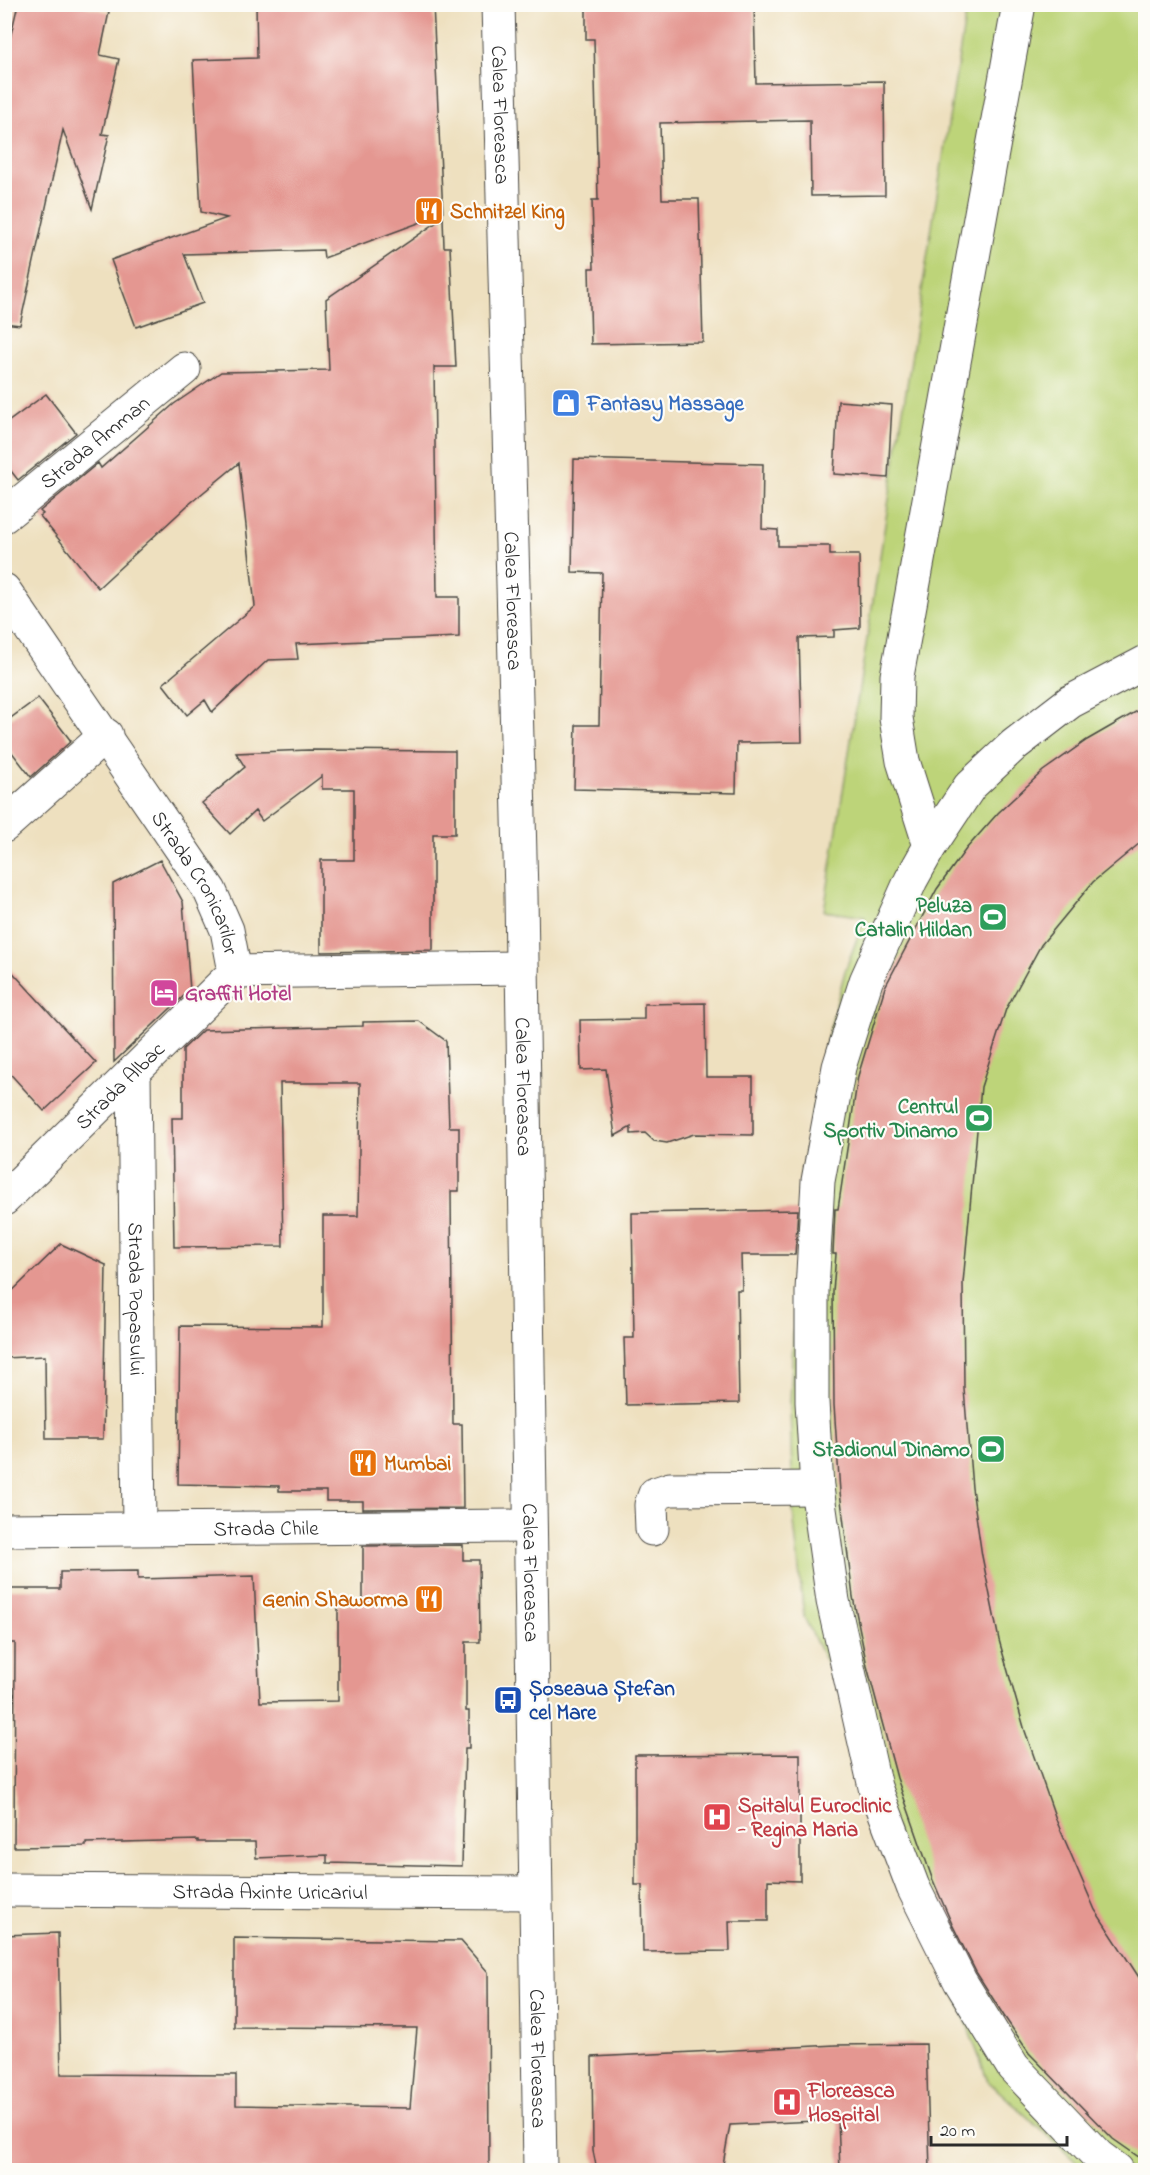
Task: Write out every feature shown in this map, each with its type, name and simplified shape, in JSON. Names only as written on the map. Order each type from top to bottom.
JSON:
[{"type":"street","name":"Calea Floreasca","points":[[498,4],[522,968],[540,2170]]},
{"type":"street","points":[[930,846],[903,761],[896,718],[897,676],[1019,4]]},
{"type":"street","name":"Strada Amman","points":[[4,516],[184,369]]},
{"type":"street","name":"Strada Cronicarilor","points":[[4,590],[106,735],[210,891],[227,930],[235,972],[522,968]]},
{"type":"street","points":[[1117,2170],[1098,2156],[1013,2067],[960,1981],[913,1887],[875,1788],[833,1601],[817,1488],[812,1402],[812,1291],[818,1181],[839,1067],[866,981],[911,880],[930,846],[970,786],[1014,745],[1070,702],[1146,662]]},
{"type":"street","points":[[4,826],[106,735]]},
{"type":"street","name":"Strada Albac","points":[[4,1199],[235,972]]},
{"type":"street","name":"Strada Popasului","points":[[134,1071],[139,1527]]},
{"type":"street","points":[[652,1529],[651,1505],[656,1494],[670,1489],[817,1488]]},
{"type":"street","name":"Strada Chile","points":[[4,1530],[139,1527],[529,1526]]},
{"type":"street","name":"Strada Axinte Uricariul","points":[[4,1890],[535,1893]]},
{"type":"green space","name":"Centrul Sportiv Dinamo","points":[[967,5],[1145,5],[1145,2170],[1085,2170],[988,2081],[855,1721],[804,1617],[793,1512],[790,1404],[801,1177],[822,1059],[845,971],[865,917],[824,911]]},
{"type":"building","points":[[18,4],[74,4],[109,12],[100,55],[119,59],[102,134],[109,135],[92,209],[63,130],[20,325],[4,323],[4,64]]},
{"type":"building","points":[[256,4],[433,4],[443,214],[324,258],[323,250],[184,254],[203,303],[136,327],[111,260],[227,218],[201,212],[193,60],[257,58]]},
{"type":"building","points":[[586,4],[754,4],[756,83],[884,81],[885,195],[811,196],[810,120],[660,123],[662,199],[699,199],[703,342],[591,344],[589,268],[594,268],[592,200],[598,200],[594,39],[586,39]]},
{"type":"building","points":[[443,218],[444,247],[450,247],[456,367],[434,367],[437,597],[459,597],[459,637],[296,644],[298,659],[268,660],[212,712],[205,700],[187,715],[163,684],[255,606],[239,463],[188,505],[98,588],[40,516],[43,514],[40,511],[98,463],[101,468],[174,404],[221,372],[329,370],[326,299]]},
{"type":"building","points":[[46,394],[76,433],[18,480],[4,462],[4,425]]},
{"type":"building","points":[[838,401],[892,405],[888,478],[834,474]]},
{"type":"building","points":[[574,459],[763,464],[762,529],[778,530],[778,546],[830,546],[830,555],[859,555],[860,628],[834,630],[834,637],[799,638],[802,742],[737,743],[736,793],[574,789],[576,725],[599,725],[602,573],[572,572]]},
{"type":"building","points":[[38,698],[71,741],[31,777],[4,742],[4,723]]},
{"type":"building","points":[[1146,706],[1146,838],[1093,882],[1041,945],[1006,1009],[981,1087],[963,1283],[964,1389],[972,1488],[982,1556],[999,1640],[1025,1731],[1057,1822],[1095,1910],[1146,1988],[1146,2162],[1113,2139],[1029,2053],[1004,2016],[976,1972],[952,1924],[932,1878],[897,1778],[867,1666],[853,1597],[840,1492],[834,1405],[833,1292],[836,1254],[833,1254],[835,1209],[838,1209],[858,1076],[885,987],[937,889],[966,849],[998,813],[1043,771],[1087,740]]},
{"type":"building","points":[[308,750],[455,751],[455,834],[433,834],[433,950],[321,952],[321,860],[354,860],[354,789],[322,789],[322,776],[262,821],[255,811],[230,834],[202,803],[245,767],[236,753]]},
{"type":"building","points":[[160,860],[183,902],[190,990],[114,1062],[113,884]]},
{"type":"building","points":[[4,963],[96,1063],[44,1111],[4,1067]]},
{"type":"building","points":[[705,1003],[706,1077],[753,1077],[753,1135],[694,1134],[667,1143],[654,1141],[645,1133],[631,1134],[631,1127],[615,1136],[606,1069],[581,1070],[580,1020],[644,1019],[644,1004]]},
{"type":"building","points":[[419,1021],[446,1041],[449,1127],[459,1127],[459,1191],[451,1191],[453,1424],[462,1424],[463,1508],[363,1509],[363,1501],[326,1501],[326,1491],[279,1491],[279,1486],[178,1484],[180,1326],[323,1327],[323,1216],[358,1216],[360,1083],[280,1083],[283,1246],[174,1247],[172,1118],[183,1118],[183,1049],[203,1030],[363,1026],[363,1022]]},
{"type":"building","points":[[798,1210],[795,1255],[741,1255],[742,1290],[737,1290],[739,1403],[626,1405],[624,1338],[634,1338],[632,1213]]},
{"type":"building","points":[[61,1244],[106,1265],[103,1439],[46,1439],[45,1356],[4,1358],[4,1299]]},
{"type":"building","points":[[463,1545],[463,1560],[479,1560],[480,1642],[466,1642],[466,1711],[469,1711],[469,1748],[465,1748],[462,1866],[327,1863],[327,1855],[256,1858],[255,1842],[198,1842],[198,1840],[14,1847],[15,1643],[4,1643],[4,1589],[60,1589],[60,1572],[138,1571],[138,1579],[254,1576],[260,1702],[338,1701],[338,1604],[363,1604],[363,1546]]},
{"type":"building","name":"Spitalul Euroclinic - Regina Maria","points":[[800,1754],[800,1881],[768,1880],[768,1921],[729,1921],[730,1951],[643,1952],[642,1885],[635,1885],[635,1755]]},
{"type":"building","points":[[58,1933],[61,2074],[236,2075],[236,2105],[410,2108],[417,2028],[234,2027],[234,1938],[461,1941],[488,1972],[489,2170],[4,2170],[4,1935]]},
{"type":"building","name":"Floreasca Hospital","points":[[926,2044],[930,2170],[840,2170],[838,2120],[730,2125],[722,2170],[597,2170],[593,2151],[592,2057],[836,2045]]},
{"type":"place","name":"Schnitzel King","points":[[429,211]]},
{"type":"place","name":"Fantasy Massage","points":[[566,403]]},
{"type":"place","name":"Peluza Catalin Hildan","points":[[993,917]]},
{"type":"place","name":"Graffiti Hotel","points":[[164,993]]},
{"type":"place","name":"Centrul Sportiv Dinamo","points":[[979,1118]]},
{"type":"place","name":"Stadionul Dinamo","points":[[991,1449]]},
{"type":"place","name":"Mumbai","points":[[363,1463]]},
{"type":"place","name":"Genin Shaworma","points":[[429,1599]]},
{"type":"place","name":"Șoseaua Ștefan cel Mare","points":[[508,1700]]},
{"type":"place","name":"Spitalul Euroclinic - Regina Maria","points":[[717,1817]]},
{"type":"place","name":"Floreasca Hospital","points":[[787,2102]]}]
